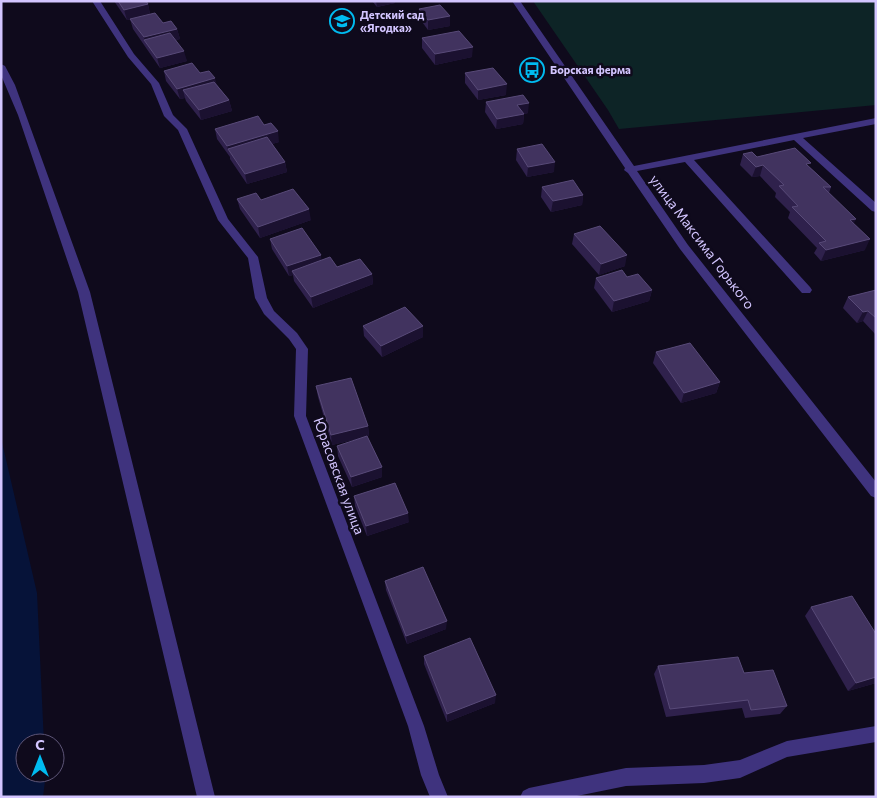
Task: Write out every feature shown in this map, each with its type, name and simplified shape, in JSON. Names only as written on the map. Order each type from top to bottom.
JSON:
[{"type":"street","name":"Юрасовская улица","points":[[96,1],[131,55],[155,83],[170,116],[182,129],[223,220],[253,258],[261,298],[270,314],[293,336],[302,349],[300,416],[416,726],[430,775],[439,797]]},
{"type":"street","name":"улица Максима Горького","points":[[516,1],[629,170],[684,247],[876,492]]},
{"type":"street","points":[[1,66],[11,85],[84,292],[206,797]]},
{"type":"street","points":[[629,170],[876,121]]},
{"type":"street","points":[[796,137],[876,209]]},
{"type":"street","points":[[688,159],[806,290]]},
{"type":"street","points":[[529,797],[626,777],[704,774],[740,769],[787,749],[876,734]]},
{"type":"green space","points":[[533,1],[876,1],[876,105],[619,129]]},
{"type":"water","points":[[1,438],[37,593],[44,733],[15,733],[15,783],[45,783],[43,797],[1,797]]},
{"type":"building","points":[[118,1],[146,1],[148,4],[124,10]]},
{"type":"building","points":[[440,5],[450,16],[428,20],[419,9]]},
{"type":"building","points":[[155,13],[163,23],[171,21],[177,29],[144,37],[130,19]]},
{"type":"building","points":[[459,31],[473,47],[435,54],[422,38]]},
{"type":"building","points":[[170,33],[184,51],[157,58],[144,40]]},
{"type":"building","points":[[192,63],[200,73],[209,71],[215,78],[177,89],[164,71]]},
{"type":"building","points":[[493,68],[507,84],[478,90],[465,73]]},
{"type":"building","points":[[214,82],[229,100],[199,110],[183,90]]},
{"type":"building","points":[[523,95],[529,103],[517,105],[524,114],[497,119],[486,102]]},
{"type":"building","points":[[258,116],[264,125],[271,123],[278,131],[227,146],[215,129]]},
{"type":"building","points":[[267,137],[285,162],[245,174],[228,149]]},
{"type":"building","points":[[542,144],[555,162],[528,167],[517,149]]},
{"type":"building","points":[[795,148],[811,163],[806,164],[831,187],[823,187],[856,219],[850,220],[870,239],[826,250],[819,243],[826,241],[792,207],[798,206],[779,186],[784,185],[763,165],[756,167],[743,154],[752,152],[757,157]]},
{"type":"building","points":[[573,180],[583,195],[553,201],[542,187]]},
{"type":"building","points":[[293,189],[309,209],[258,227],[237,199],[256,193],[261,200]]},
{"type":"building","points":[[600,226],[627,255],[601,264],[574,234]]},
{"type":"building","points":[[302,228],[321,255],[287,266],[270,239]]},
{"type":"building","points":[[330,257],[337,267],[360,259],[372,274],[311,297],[292,271]]},
{"type":"building","points":[[622,270],[627,277],[638,274],[652,290],[614,301],[596,278]]},
{"type":"building","points":[[876,290],[876,318],[868,311],[863,312],[848,297]]},
{"type":"building","points":[[405,307],[423,326],[381,346],[363,326]]},
{"type":"building","points":[[690,343],[720,382],[684,393],[656,352]]},
{"type":"building","points":[[351,378],[368,426],[331,435],[316,386]]},
{"type":"building","points":[[367,436],[382,467],[351,477],[337,446]]},
{"type":"building","points":[[395,483],[408,513],[366,526],[354,496]]},
{"type":"building","points":[[423,567],[447,621],[406,636],[385,581]]},
{"type":"building","points":[[852,596],[876,634],[876,677],[856,683],[811,607]]},
{"type":"building","points":[[470,638],[496,695],[447,714],[424,656]]},
{"type":"building","points":[[738,657],[744,673],[773,670],[787,706],[751,710],[748,700],[670,709],[658,666]]},
{"type":"place","name":"Детский сад «Ягодка»","points":[[342,21]]},
{"type":"place","name":"Борская ферма","points":[[532,70]]}]
